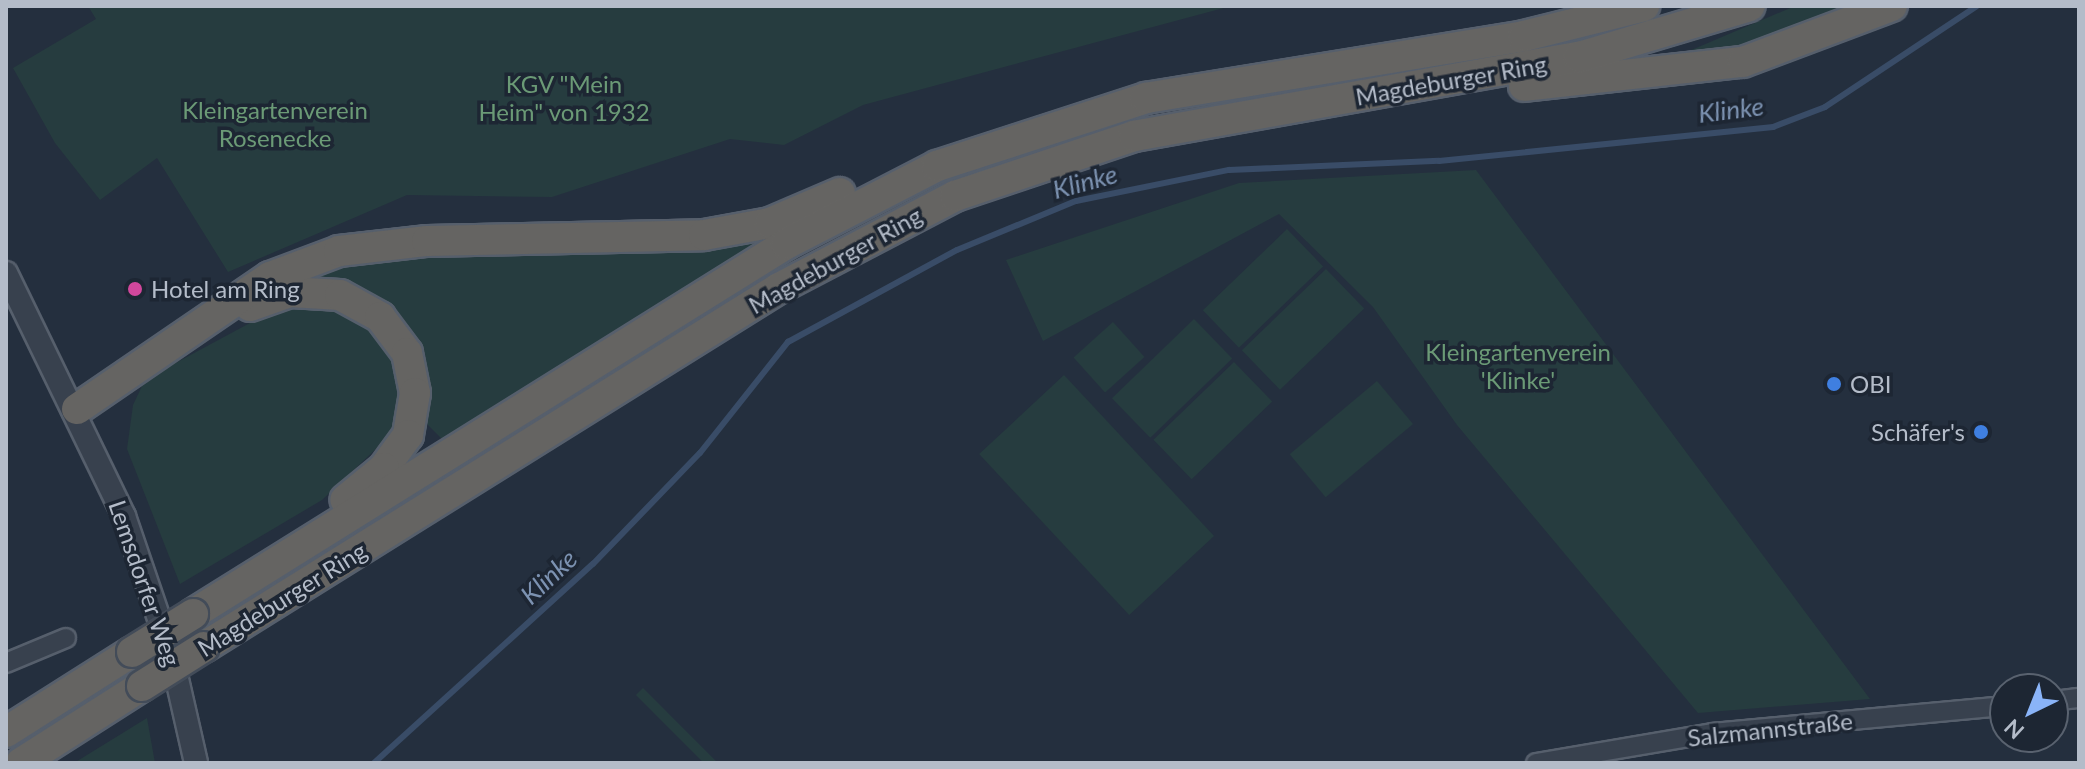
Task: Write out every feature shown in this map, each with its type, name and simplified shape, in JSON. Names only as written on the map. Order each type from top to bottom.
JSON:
[{"type":"highway","points":[[1385,59],[1411,40],[1564,6]]},
{"type":"highway","name":"Magdeburger Ring","points":[[6,732],[317,537],[885,190],[991,144],[1108,107],[1524,36],[1644,6]]},
{"type":"highway","name":"Magdeburger Ring","points":[[21,763],[52,751],[142,686],[779,288],[955,196],[1134,136],[1616,49],[1750,6]]},
{"type":"highway","points":[[1412,88],[1453,97],[1676,74],[1791,49],[1892,6]]},
{"type":"highway","points":[[77,409],[215,320],[270,277],[352,248],[715,234],[770,223],[854,188],[885,190]]},
{"type":"highway","points":[[215,320],[283,293],[324,291],[373,311],[407,353],[415,401],[405,442],[317,537]]},
{"type":"street","name":"Lemsdorfer Weg","points":[[6,273],[77,409],[143,564],[196,763]]},
{"type":"street","points":[[6,663],[66,638]]},
{"type":"street","name":"Salzmannstraße","points":[[1536,763],[1713,733],[1989,707]]},
{"type":"green space","points":[[88,6],[1231,6],[863,105],[784,145],[730,139],[552,197],[407,195],[228,272],[157,158],[100,200],[55,143],[13,68],[96,19]]},
{"type":"green space","points":[[1795,6],[1867,6],[1752,48],[1682,54]]},
{"type":"green space","name":"Kleingartenverein 'Klinke'","points":[[1476,170],[1870,699],[1698,713],[1457,425],[1373,307],[1279,214],[1043,341],[1006,260],[1239,183]]},
{"type":"green space","points":[[1287,229],[1323,266],[1239,348],[1203,310]]},
{"type":"green space","points":[[774,235],[443,440],[427,424],[428,404],[338,281],[320,278],[319,270],[377,256],[660,251]]},
{"type":"green space","points":[[1326,269],[1364,309],[1280,390],[1242,350]]},
{"type":"green space","points":[[287,303],[354,312],[391,349],[403,388],[397,429],[322,500],[180,584],[127,449],[133,405],[142,386],[170,366]]},
{"type":"green space","points":[[1194,319],[1232,359],[1150,438],[1112,398]]},
{"type":"green space","points":[[1113,322],[1144,357],[1105,392],[1074,357]]},
{"type":"green space","points":[[1234,362],[1272,402],[1192,479],[1153,440]]},
{"type":"green space","points":[[1064,375],[1214,536],[1129,615],[979,454]]},
{"type":"green space","points":[[1377,381],[1413,424],[1326,497],[1290,454]]},
{"type":"green space","points":[[643,688],[718,763],[704,763],[636,695]]},
{"type":"green space","points":[[147,718],[155,763],[74,763]]},
{"type":"waterway","name":"Klinke","points":[[374,763],[593,564],[700,453],[788,342],[957,250],[1076,201],[1229,170],[1439,161],[1773,127],[1825,107],[1977,6]]},
{"type":"place","name":"Hotel am Ring","points":[[135,289]]},
{"type":"place","name":"OBI","points":[[1834,384]]},
{"type":"place","name":"Schäfer's","points":[[1981,432]]},
{"type":"park label","name":"KGV \"Mein Heim\" von 1932","points":[[564,98]]},
{"type":"park label","name":"Kleingartenverein Rosenecke","points":[[275,124]]}]
